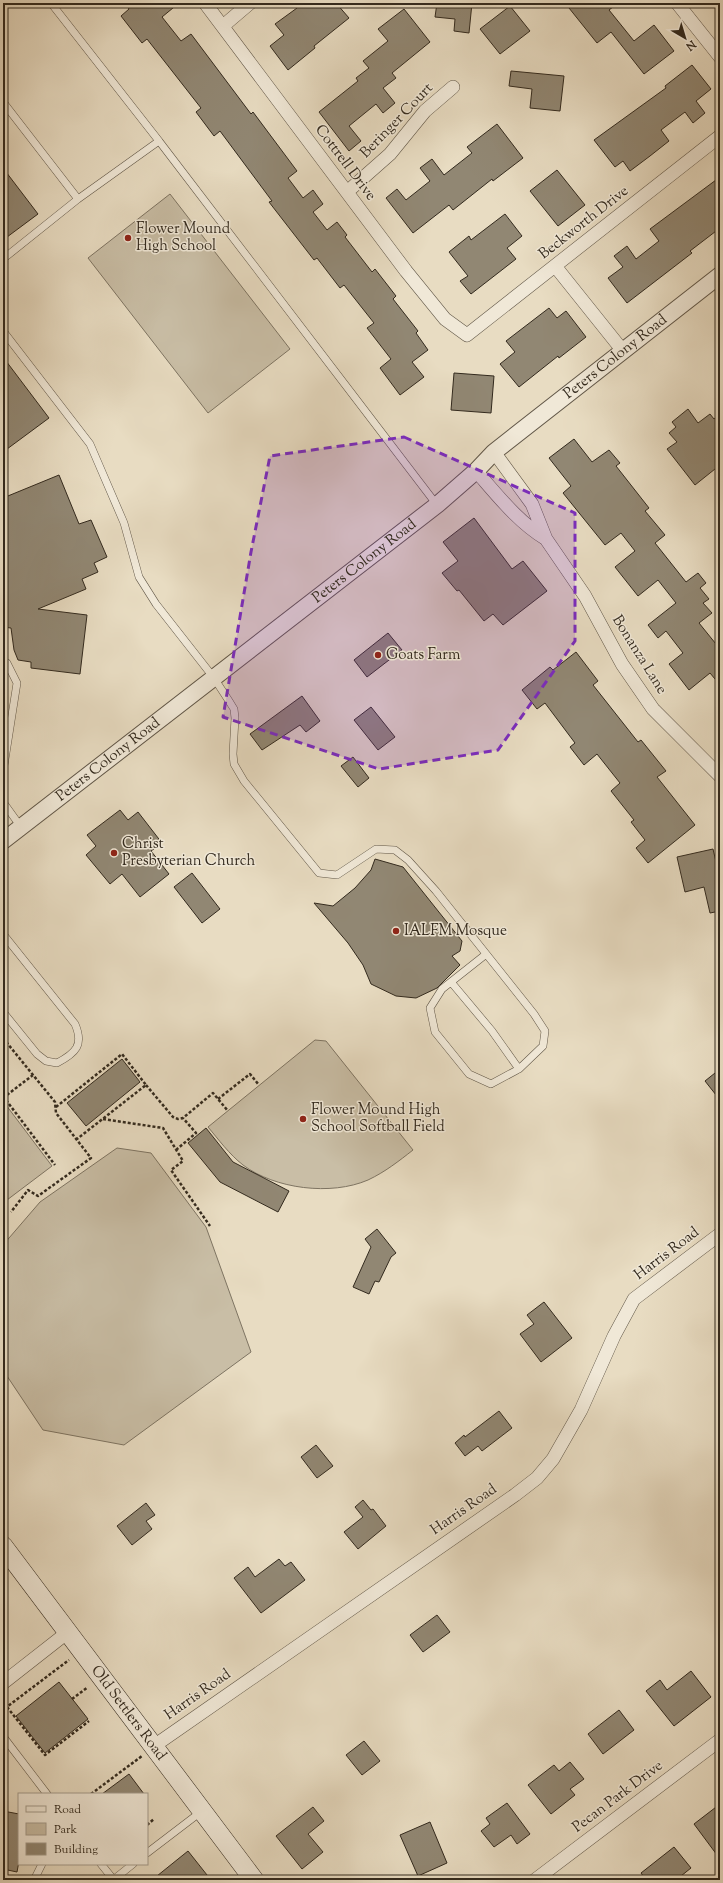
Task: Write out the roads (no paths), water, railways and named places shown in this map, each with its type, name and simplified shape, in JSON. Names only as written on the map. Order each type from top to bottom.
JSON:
[{"type":"main road","name":"Old Settlers Road","points":[[3,1546],[68,1632],[148,1751],[202,1811],[254,1880]]},
{"type":"street","name":"Cottrell Drive","points":[[205,3],[347,192],[445,319],[467,335]]},
{"type":"street","points":[[223,26],[250,3]]},
{"type":"street","points":[[677,3],[720,57]]},
{"type":"street","name":"Beringer Court","points":[[347,192],[390,154],[425,112],[453,87]]},
{"type":"street","name":"Beckworth Drive","points":[[467,335],[720,136]]},
{"type":"street","points":[[555,266],[623,351]]},
{"type":"street","name":"Peters Colony Road","points":[[3,840],[437,504],[476,471],[494,452],[720,275]]},
{"type":"street","name":"Bonanza Lane","points":[[494,452],[532,504],[546,540],[585,596],[622,664],[653,709],[720,776]]},
{"type":"street","name":"Bonanza Lane","points":[[476,471],[516,517],[546,540]]},
{"type":"street","name":"Harris Road","points":[[148,1751],[537,1478],[553,1459],[581,1410],[614,1336],[634,1299],[720,1234]]},
{"type":"street","points":[[3,1683],[68,1632]]},
{"type":"street","name":"Pecan Park Drive","points":[[535,1880],[720,1740]]},
{"type":"lane","points":[[51,3],[159,141],[437,504]]},
{"type":"lane","points":[[3,102],[78,199]]},
{"type":"lane","points":[[3,259],[78,199],[159,141]]},
{"type":"lane","points":[[3,331],[90,444],[124,523],[139,577],[156,604],[214,678],[234,709],[234,764],[244,780],[319,873],[338,875],[376,849],[395,850],[408,860],[436,891],[534,1014],[545,1031],[543,1046],[519,1069],[491,1084],[468,1074],[435,1032],[430,1008],[442,989],[486,955]]},
{"type":"lane","points":[[3,772],[17,683],[5,662]]},
{"type":"lane","points":[[3,802],[21,827]]},
{"type":"lane","points":[[3,934],[75,1024],[80,1035],[78,1047],[68,1057],[57,1063],[46,1061],[37,1054],[3,1012]]},
{"type":"lane","points":[[451,982],[492,1030],[519,1069]]},
{"type":"lane","points":[[5,1739],[46,1793]]},
{"type":"lane","points":[[148,1852],[202,1811]]},
{"type":"lane","points":[[34,1880],[42,1865]]},
{"type":"lane","points":[[103,1865],[113,1880],[132,1865]]},
{"type":"place","name":"Flower Mound High School","points":[[128,238]]},
{"type":"place","name":"Goats Farm","points":[[378,655]]},
{"type":"place","name":"Christ Presbyterian Church","points":[[114,853]]},
{"type":"place","name":"IALFM Mosque","points":[[396,931]]},
{"type":"place","name":"Flower Mound High School Softball Field","points":[[303,1119]]}]
